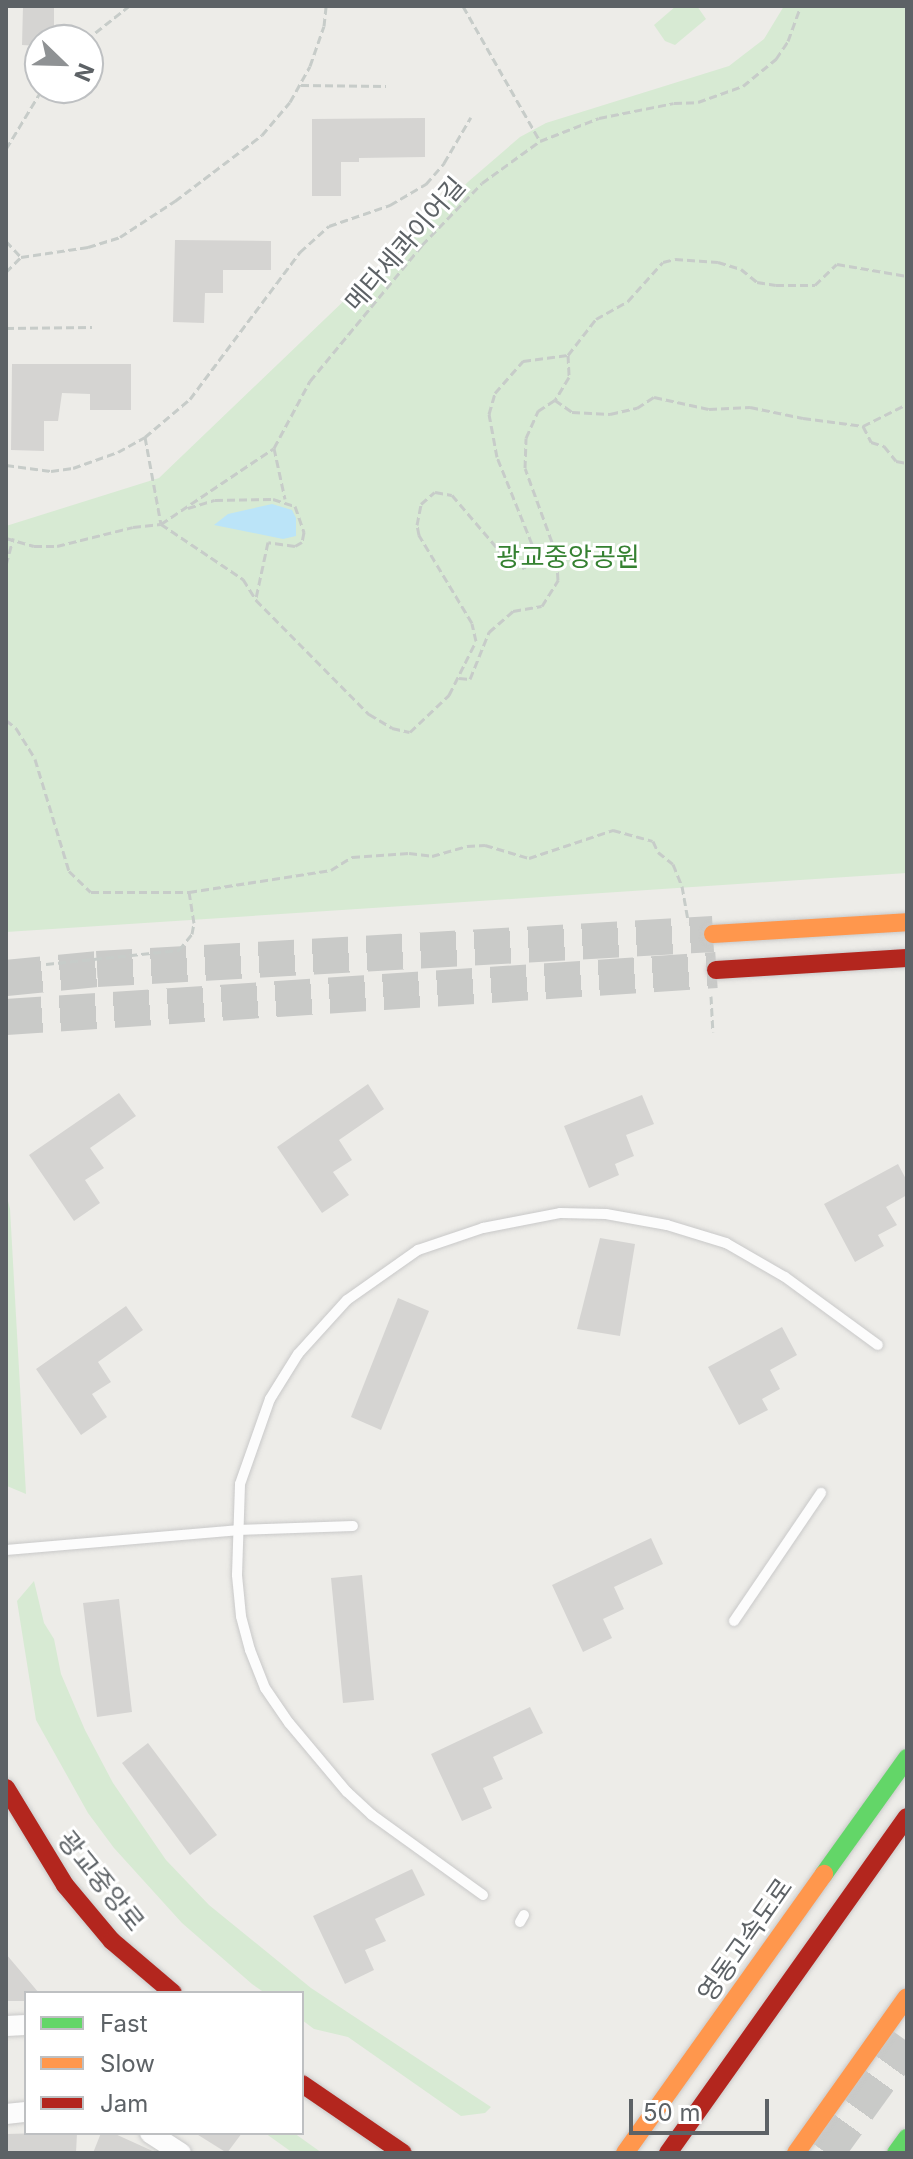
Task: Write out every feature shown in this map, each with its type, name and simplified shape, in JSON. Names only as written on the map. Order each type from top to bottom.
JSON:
[{"type":"main road","points":[[713,934],[907,922]]},
{"type":"main road","points":[[716,970],[907,958]]},
{"type":"main road","name":"영동고속도로","points":[[625,2153],[907,1758]]},
{"type":"main road","name":"광교중앙로","points":[[6,1788],[40,1849],[74,1896],[112,1941],[171,1991]]},
{"type":"main road","points":[[668,2153],[907,1817]]},
{"type":"main road","points":[[796,2153],[907,1997]]},
{"type":"main road","points":[[304,2085],[403,2153]]},
{"type":"main road","points":[[896,2153],[907,2138]]},
{"type":"street","points":[[153,2135],[181,2153]]},
{"type":"lane","points":[[483,1895],[372,1815],[347,1792],[316,1760],[265,1688],[241,1616],[237,1530],[240,1484],[255,1434],[270,1399],[298,1354],[365,1285],[418,1250],[452,1236],[560,1213],[606,1214],[667,1225],[726,1243],[785,1277],[878,1345]]},
{"type":"lane","points":[[734,1621],[821,1493]]},
{"type":"lane","points":[[6,1550],[237,1530],[353,1526]]},
{"type":"path","points":[[104,26],[129,6]]},
{"type":"path","points":[[6,272],[21,257],[88,247],[120,237],[146,222],[262,135],[301,85],[324,26],[326,6]]},
{"type":"path","points":[[463,6],[540,141]]},
{"type":"path","name":"메타세콰이어길","points":[[274,448],[310,381],[463,199],[540,141],[599,118],[728,95],[776,59],[788,41],[801,6]]},
{"type":"path","points":[[301,85],[386,86]]},
{"type":"path","points":[[6,149],[33,104]]},
{"type":"path","points":[[6,465],[42,471],[73,468],[118,452],[145,437],[190,399],[306,246],[329,226],[390,205],[426,184],[444,163],[471,117]]},
{"type":"path","points":[[6,241],[21,257]]},
{"type":"path","points":[[459,678],[470,679],[489,632],[513,611],[542,606],[558,580],[556,553],[525,468],[526,438],[538,411],[555,400],[569,377],[568,355],[596,319],[628,301],[663,262],[675,259],[718,262],[741,269],[757,282],[776,285],[815,285],[837,264],[907,276]]},
{"type":"path","points":[[6,328],[92,327]]},
{"type":"path","points":[[145,437],[161,524],[243,579],[256,600],[369,714],[402,732],[416,729],[449,695],[474,648],[474,632],[419,535],[418,514],[427,497],[435,492],[452,495],[511,564],[518,568],[530,564],[534,553],[532,544],[497,457],[489,414],[495,393],[523,361],[568,355]]},
{"type":"path","points":[[555,400],[572,412],[610,414],[637,408],[654,397],[709,409],[750,407],[863,426],[907,404]]},
{"type":"path","points":[[863,426],[871,442],[884,446],[896,461],[907,463]]},
{"type":"path","points":[[6,538],[34,546],[57,546],[133,527],[161,524],[274,448],[285,501]]},
{"type":"path","points":[[184,509],[215,500],[285,501],[300,513],[302,542],[295,546],[268,542],[256,600]]},
{"type":"path","points":[[6,565],[13,538]]},
{"type":"path","points":[[6,720],[16,728],[35,759],[69,871],[81,885],[99,893],[189,892],[294,873],[331,870],[343,861],[365,856],[409,853],[432,856],[485,845],[529,858],[613,830],[653,841],[658,852],[673,864],[682,886],[688,926]]},
{"type":"path","points":[[46,964],[179,950],[192,934],[194,923],[189,892]]},
{"type":"path","points":[[710,994],[713,1032]]},
{"type":"green space","points":[[676,6],[697,6],[706,19],[675,45],[665,41],[654,25]]},
{"type":"green space","name":"광교중앙공원","points":[[784,6],[907,6],[907,873],[6,932],[6,526],[159,478],[469,181],[520,137],[546,123],[729,66],[764,39]]},
{"type":"green space","points":[[6,1193],[10,1209],[26,1494],[7,1486],[6,1476]]},
{"type":"green space","points":[[34,1581],[44,1623],[54,1639],[61,1674],[85,1730],[113,1783],[166,1860],[209,1905],[311,1988],[491,2107],[485,2113],[461,2116],[348,2037],[314,2029],[304,2022],[304,1991],[262,1991],[182,1923],[114,1848],[88,1813],[36,1720],[17,1601]]},
{"type":"green space","points":[[268,2135],[297,2135],[322,2153],[293,2153]]},
{"type":"water","points":[[272,504],[292,510],[296,518],[296,536],[283,539],[214,525],[228,514]]},
{"type":"building","points":[[23,6],[54,6],[54,24],[24,24],[22,45]]},
{"type":"building","points":[[425,118],[425,157],[359,158],[359,162],[341,162],[341,196],[312,196],[312,119]]},
{"type":"building","points":[[175,240],[271,241],[271,270],[223,270],[223,293],[205,293],[204,323],[173,322]]},
{"type":"building","points":[[12,364],[131,364],[131,410],[90,410],[90,394],[62,393],[58,421],[44,421],[44,451],[11,450]]},
{"type":"building","points":[[368,1084],[384,1109],[339,1140],[352,1160],[333,1172],[349,1195],[322,1213],[277,1147]]},
{"type":"building","points":[[119,1093],[136,1116],[90,1148],[104,1168],[85,1180],[100,1203],[74,1221],[29,1155]]},
{"type":"building","points":[[642,1095],[654,1124],[626,1135],[634,1156],[615,1164],[619,1175],[589,1188],[564,1126]]},
{"type":"building","points":[[898,1164],[907,1181],[907,1195],[886,1207],[897,1225],[878,1235],[884,1246],[855,1262],[824,1204]]},
{"type":"building","points":[[600,1238],[635,1244],[620,1336],[577,1329]]},
{"type":"building","points":[[398,1298],[429,1311],[381,1430],[351,1417]]},
{"type":"building","points":[[126,1306],[143,1330],[98,1362],[111,1382],[92,1394],[107,1417],[81,1435],[36,1369]]},
{"type":"building","points":[[782,1327],[797,1355],[770,1370],[780,1389],[762,1399],[768,1410],[739,1425],[708,1367]]},
{"type":"building","points":[[651,1538],[663,1564],[614,1587],[624,1609],[603,1619],[612,1638],[583,1652],[552,1585]]},
{"type":"building","points":[[362,1575],[374,1700],[343,1703],[331,1578]]},
{"type":"building","points":[[119,1599],[132,1712],[97,1717],[83,1603]]},
{"type":"building","points":[[530,1707],[543,1733],[493,1757],[503,1779],[483,1788],[492,1808],[462,1821],[431,1754]]},
{"type":"building","points":[[148,1743],[217,1835],[190,1855],[122,1763]]},
{"type":"building","points":[[412,1869],[425,1895],[375,1919],[386,1941],[365,1950],[374,1970],[345,1984],[313,1916]]},
{"type":"building","points":[[6,1954],[37,1991],[24,1991],[24,2001],[6,2001]]},
{"type":"building","points":[[6,2134],[77,2135],[76,2153],[6,2153]]},
{"type":"building","points":[[100,2135],[117,2135],[157,2153],[93,2153]]},
{"type":"building","points":[[198,2135],[240,2135],[227,2153]]},
{"type":"tunnel","points":[[6,978],[97,969],[713,934]]},
{"type":"tunnel","points":[[6,1017],[716,970]]},
{"type":"tunnel","points":[[826,2153],[907,2041]]},
{"type":"traffic: fast","points":[[824,1874],[907,1758]]},
{"type":"traffic: fast","points":[[896,2153],[907,2138]]},
{"type":"traffic: slow","points":[[713,934],[907,922]]},
{"type":"traffic: slow","points":[[625,2153],[824,1874]]},
{"type":"traffic: slow","points":[[796,2153],[907,1997]]},
{"type":"traffic: jam","points":[[716,970],[907,958]]},
{"type":"traffic: jam","points":[[6,1788],[65,1885],[112,1941],[171,1991]]},
{"type":"traffic: jam","points":[[668,2153],[907,1817]]},
{"type":"traffic: jam","points":[[304,2085],[403,2153]]}]
